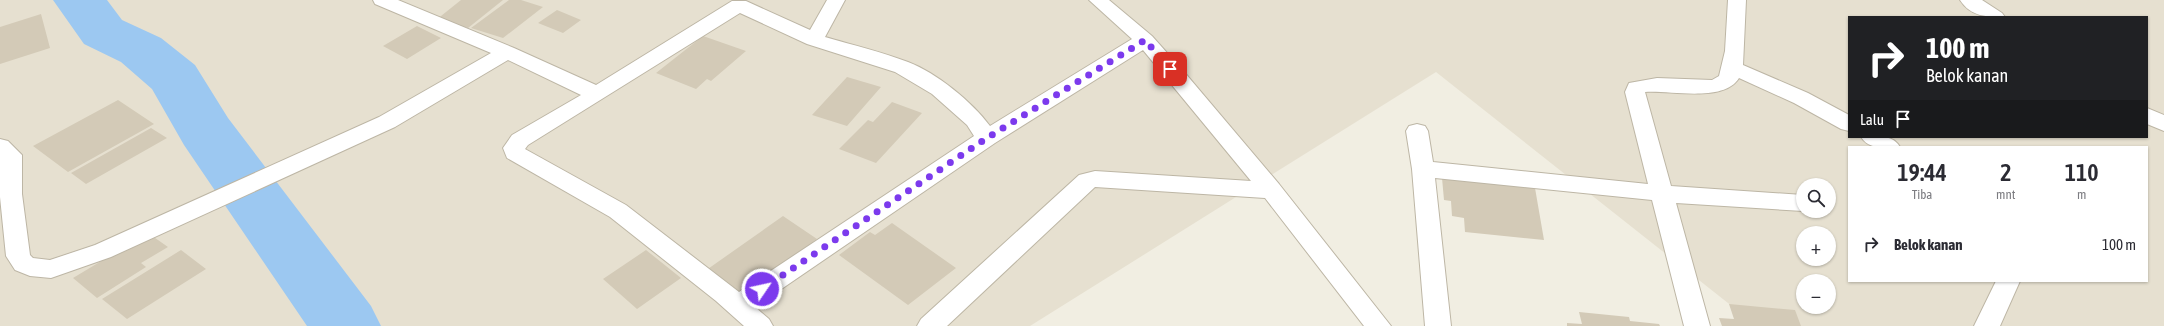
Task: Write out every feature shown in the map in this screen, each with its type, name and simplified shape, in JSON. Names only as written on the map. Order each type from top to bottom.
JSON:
[{"type":"street","points":[[382,0],[507,52],[597,94]]},
{"type":"street","points":[[814,40],[836,0]]},
{"type":"street","points":[[1098,0],[1145,40],[1271,190],[1378,326]]},
{"type":"street","points":[[1697,326],[1636,101],[1636,88],[1649,84],[1698,86],[1720,84],[1728,78],[1731,67],[1737,0]]},
{"type":"street","points":[[1969,0],[1993,16]]},
{"type":"street","points":[[760,326],[738,306],[618,211],[515,153],[514,148],[520,140],[597,94],[739,5],[814,40],[902,67],[939,90],[974,120],[987,138]]},
{"type":"street","points":[[738,306],[987,138],[1145,40]]},
{"type":"street","points":[[0,146],[11,155],[6,195],[18,256],[23,264],[30,267],[47,268],[69,264],[103,251],[387,122],[507,52]]},
{"type":"street","points":[[1731,67],[1801,98],[1848,123]]},
{"type":"street","points":[[2148,116],[2164,124]]},
{"type":"street","points":[[1417,131],[1423,169],[1438,326]]},
{"type":"street","points":[[1874,138],[1887,146]]},
{"type":"street","points":[[1423,169],[1661,193],[1796,203]]},
{"type":"street","points":[[930,326],[973,288],[1087,181],[1094,179],[1126,180],[1271,190]]},
{"type":"street","points":[[1987,326],[2008,282]]},
{"type":"shaded area","points":[[0,0],[2164,0],[2164,326],[1757,326],[1436,72],[1030,326],[0,326]]},
{"type":"building","points":[[461,0],[503,0],[468,28],[436,20]]},
{"type":"building","points":[[509,0],[521,0],[543,7],[503,38],[471,28]]},
{"type":"building","points":[[557,10],[581,20],[563,33],[538,23]]},
{"type":"building","points":[[41,14],[50,48],[0,64],[0,27]]},
{"type":"building","points":[[417,26],[441,38],[407,59],[383,46]]},
{"type":"building","points":[[703,36],[746,51],[711,81],[707,79],[696,89],[656,73]]},
{"type":"building","points":[[847,77],[881,87],[847,126],[812,115]]},
{"type":"building","points":[[118,100],[154,124],[68,172],[33,146]]},
{"type":"building","points":[[892,102],[922,113],[876,163],[839,149],[868,120],[873,122]]},
{"type":"building","points":[[151,128],[167,138],[86,184],[71,173]]},
{"type":"building","points":[[1442,178],[1535,188],[1544,240],[1465,232],[1464,218],[1452,216],[1451,201],[1444,200]]},
{"type":"building","points":[[783,216],[817,239],[739,297],[705,271]]},
{"type":"building","points":[[892,223],[956,268],[908,305],[839,255],[870,232],[875,235]]},
{"type":"building","points":[[148,233],[168,247],[141,263],[146,267],[97,298],[73,278]]},
{"type":"building","points":[[181,250],[206,269],[127,319],[102,299]]},
{"type":"building","points":[[646,250],[681,278],[637,309],[603,279]]},
{"type":"building","points":[[1729,304],[1795,310],[1801,326],[1722,326],[1719,318],[1734,319]]},
{"type":"building","points":[[1579,312],[1629,317],[1630,321],[1659,324],[1660,326],[1567,326],[1567,323],[1582,324]]},
{"type":"waterway","points":[[80,0],[103,32],[141,50],[175,78],[205,131],[346,326]]},
{"type":"route","points":[[762,289],[987,138],[1145,40],[1170,69]]}]
